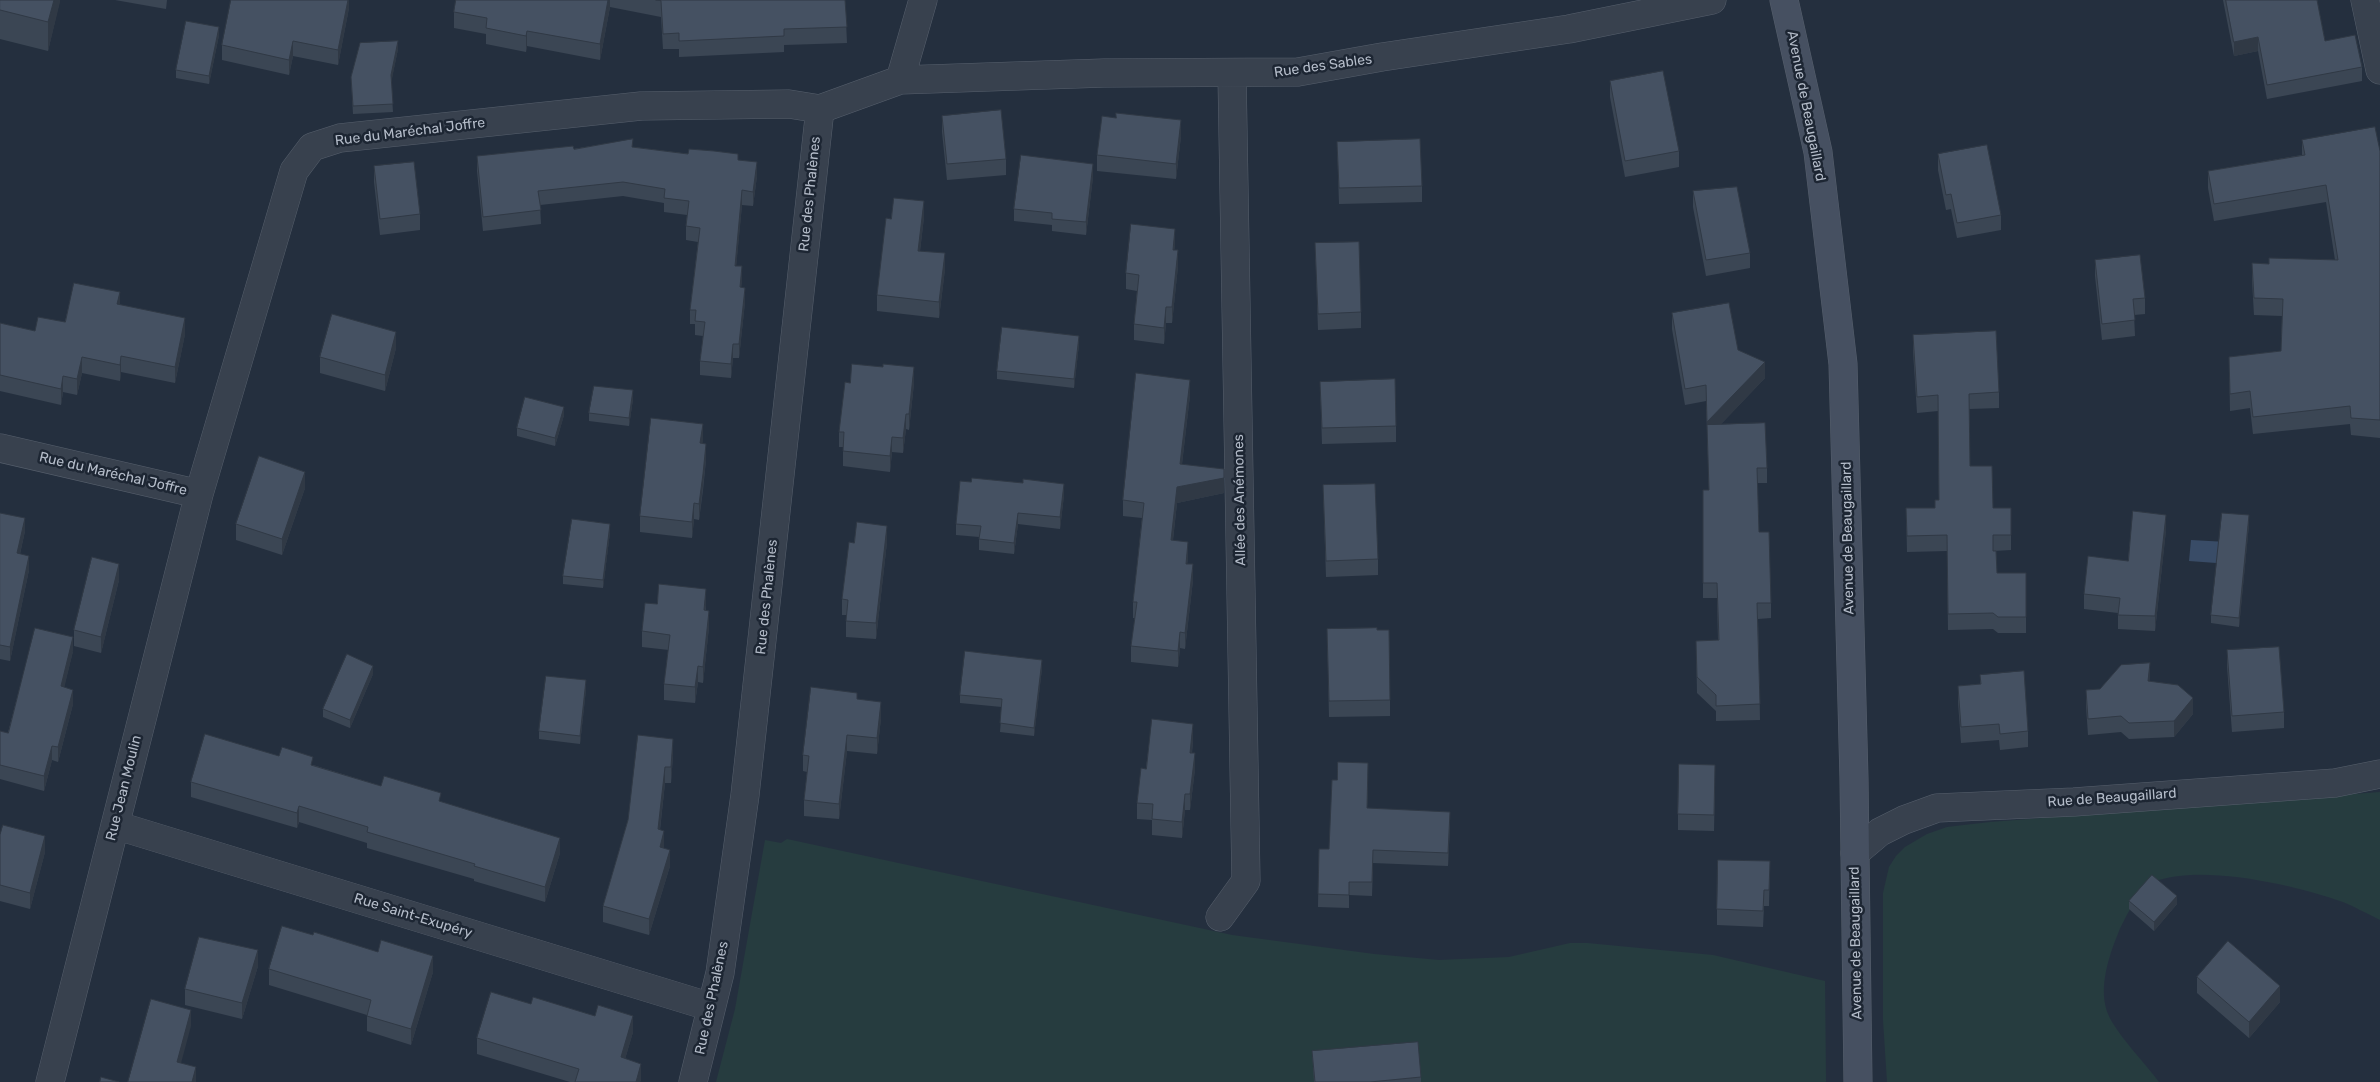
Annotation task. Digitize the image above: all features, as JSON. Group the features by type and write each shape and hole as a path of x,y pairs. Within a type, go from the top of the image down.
{"main road":[{"name":"Avenue de Beaugaillard","path":"1784,0 1818,152 1843,364 1855,853 1858,1082"}],"street":[{"path":"900,80 923,0"},
{"name":"Rue des Sables","path":"900,80 1104,73 1232,74 1298,72 1382,57 1569,29 1712,0"},
{"path":"2371,8 2380,70"},
{"name":"Allée des Anémones","path":"1220,917 1246,881 1232,74"},
{"name":"Rue du Maréchal Joffre","path":"0,448 199,494 294,171 312,147 340,138 640,106 789,104 820,109 900,80"},
{"name":"Rue des Phalènes","path":"693,1082 720,973 745,794 820,109"},
{"name":"Rue Jean Moulin","path":"50,1082 199,494"},
{"name":"Rue de Beaugaillard","path":"1855,853 1888,828 1937,808 2074,802 2335,783 2380,774"},
{"name":"Rue Saint-Exupéry","path":"115,825 711,1007"}],"green space":[{"path":"2380,792 2380,920 2343,902 2323,895 2248,878 2222,875 2173,877 2153,882 2143,890 2129,911 2111,953 2105,976 2104,1000 2107,1011 2117,1030 2159,1082 1887,1082 1883,1020 1883,893 1889,867 1896,856 1905,847 1927,834 1947,827 1990,822"},
{"path":"787,839 1232,935 1374,954 1439,960 1509,957 1570,943 1587,943 1713,955 1825,981 1826,1082 716,1082 735,1009 765,840 781,843"}],"water":[{"path":"2191,540 2245,543 2244,565 2189,561"}],"building":[{"path":"0,0 54,0 48,22 0,10"},
{"path":"231,0 348,0 338,50 293,41 289,60 222,45"},
{"path":"456,0 608,0 600,44 527,31 526,36 486,28 487,18 454,12"},
{"path":"656,0 845,0 847,27 784,29 784,36 679,41 679,33 663,34 661,1"},
{"path":"2226,0 2317,0 2325,41 2355,35 2362,67 2267,85 2258,37 2234,42"},
{"path":"186,21 219,27 209,76 176,70"},
{"path":"398,41 391,75 393,104 353,106 351,77 360,43"},
{"path":"1663,71 1679,151 1625,161 1610,81"},
{"path":"1001,110 1006,159 947,164 942,116"},
{"path":"1116,113 1181,120 1176,164 1097,155 1102,116 1116,118"},
{"path":"2375,127 2380,151 2380,420 2351,418 2350,406 2253,417 2250,391 2230,394 2229,357 2281,351 2283,299 2254,298 2252,263 2269,264 2269,258 2338,260 2326,185 2214,204 2208,171 2305,155 2302,140"},
{"path":"633,139 632,147 688,154 689,149 714,151 738,154 738,160 757,162 753,192 742,190 735,266 742,266 740,287 745,288 739,344 733,344 731,364 700,361 705,322 695,321 696,310 690,310 700,228 686,226 689,201 664,198 665,189 623,182 538,191 541,210 483,217 477,156 573,146 574,149"},
{"path":"1420,139 1422,186 1339,188 1337,142"},
{"path":"1987,145 2001,215 1957,223 1951,194 1946,195 1938,154"},
{"path":"1021,155 1093,164 1086,222 1052,219 1052,213 1014,209"},
{"path":"414,162 420,214 380,219 374,166"},
{"path":"1737,187 1750,253 1706,260 1693,191"},
{"path":"894,198 924,201 918,251 945,253 939,302 877,295 886,218 891,219"},
{"path":"1131,224 1175,229 1173,250 1178,250 1172,307 1166,307 1164,328 1134,324 1139,275 1126,273"},
{"path":"1359,242 1361,312 1318,314 1315,243"},
{"path":"2140,255 2145,298 2133,299 2135,320 2102,324 2095,260"},
{"path":"74,283 120,292 117,304 185,318 175,367 121,356 120,365 82,357 77,379 63,376 61,389 0,375 0,323 35,331 38,317 65,322"},
{"path":"1729,303 1738,350 1765,362 1707,422 1706,385 1685,389 1672,313"},
{"path":"332,314 396,332 385,375 320,357"},
{"path":"1002,327 1079,336 1074,379 997,371"},
{"path":"1996,331 1999,392 1969,394 1970,466 1992,466 1993,508 2011,508 2011,535 1993,535 1993,551 1996,551 1997,573 2026,573 2026,617 1998,617 1993,613 1948,614 1947,535 1907,536 1906,508 1935,508 1935,500 1939,500 1938,395 1917,397 1913,335"},
{"path":"852,364 914,367 909,414 906,414 903,438 892,437 890,456 843,451 844,432 839,432 845,382 850,383"},
{"path":"1136,373 1190,380 1180,464 1224,469 1224,478 1177,487 1171,540 1188,542 1186,564 1193,564 1185,633 1180,632 1178,651 1131,646 1137,602 1133,602 1144,503 1123,500"},
{"path":"1395,379 1396,426 1322,428 1320,382"},
{"path":"594,386 633,390 629,418 589,413"},
{"path":"525,397 564,407 555,438 517,428"},
{"path":"651,418 703,424 700,443 706,444 703,474 699,504 694,503 692,522 640,516"},
{"path":"1765,423 1767,468 1757,468 1759,532 1769,532 1771,603 1757,603 1760,704 1716,706 1716,695 1697,677 1696,641 1719,640 1717,583 1703,583 1703,490 1709,490 1707,425"},
{"path":"259,456 305,472 282,539 236,524"},
{"path":"972,478 1023,483 1023,479 1064,484 1060,517 1018,513 1014,543 979,539 981,526 956,524 960,481 971,482"},
{"path":"1375,484 1378,559 1326,561 1323,485"},
{"path":"2133,511 2166,515 2155,616 2118,615 2120,598 2084,594 2088,556 2128,561"},
{"path":"0,513 25,518 17,553 29,556 10,647 0,645"},
{"path":"2222,513 2249,515 2239,618 2211,615"},
{"path":"572,519 610,524 603,580 563,576"},
{"path":"857,522 887,526 876,623 846,621 848,600 842,599 849,542 854,543"},
{"path":"92,557 119,564 101,637 74,630"},
{"path":"659,584 706,589 704,610 709,611 703,667 698,666 695,687 664,684 670,635 642,631 645,603 657,604"},
{"path":"35,628 73,637 61,686 73,690 58,747 52,746 44,776 0,765 0,731 8,733"},
{"path":"1377,628 1377,630 1389,630 1390,700 1329,701 1327,629"},
{"path":"2279,647 2284,712 2232,716 2227,650"},
{"path":"965,651 1042,660 1034,728 1000,723 1002,699 960,695"},
{"path":"347,654 373,666 350,720 323,709"},
{"path":"2150,663 2148,681 2178,685 2193,698 2174,721 2129,723 2121,716 2088,719 2086,690 2100,689 2121,665"},
{"path":"2024,671 2028,731 2000,734 1999,724 1961,727 1958,686 1981,684 1980,675"},
{"path":"546,676 586,680 580,736 539,731"},
{"path":"811,687 857,693 857,699 881,702 877,738 847,735 839,804 804,800 809,756 803,755"},
{"path":"1152,719 1193,724 1190,753 1195,753 1190,794 1185,794 1182,822 1152,819 1153,804 1137,803 1141,768 1146,769"},
{"path":"205,734 279,756 282,747 313,757 311,765 381,786 384,776 441,793 439,801 560,838 545,887 367,832 368,827 299,806 297,813 191,782"},
{"path":"638,735 673,739 671,767 665,767 658,829 664,831 660,847 670,850 649,919 603,906 628,820"},
{"path":"1338,762 1368,763 1367,808 1450,812 1448,853 1373,850 1372,882 1349,882 1349,895 1318,894 1319,849 1329,849 1332,780 1337,780"},
{"path":"1679,764 1715,765 1714,815 1678,814"},
{"path":"3,825 45,836 30,893 0,885 0,835"},
{"path":"1718,860 1770,861 1769,890 1764,890 1763,911 1717,909"},
{"path":"2152,875 2177,896 2154,922 2129,901"},
{"path":"282,926 313,935 314,932 378,952 381,940 433,956 411,1029 367,1016 371,1000 269,969"},
{"path":"199,937 258,950 242,1003 185,989"},
{"path":"2228,941 2280,986 2249,1022 2197,977"},
{"path":"491,992 531,1004 533,997 595,1016 598,1005 633,1016 621,1057 641,1064 636,1082 575,1082 579,1069 477,1038"},
{"path":"151,999 191,1010 177,1062 196,1067 192,1082 128,1082"},
{"path":"1418,1042 1421,1077 1370,1082 1315,1082 1312,1051"},
{"path":"101,1077 119,1082 100,1082"}]}
